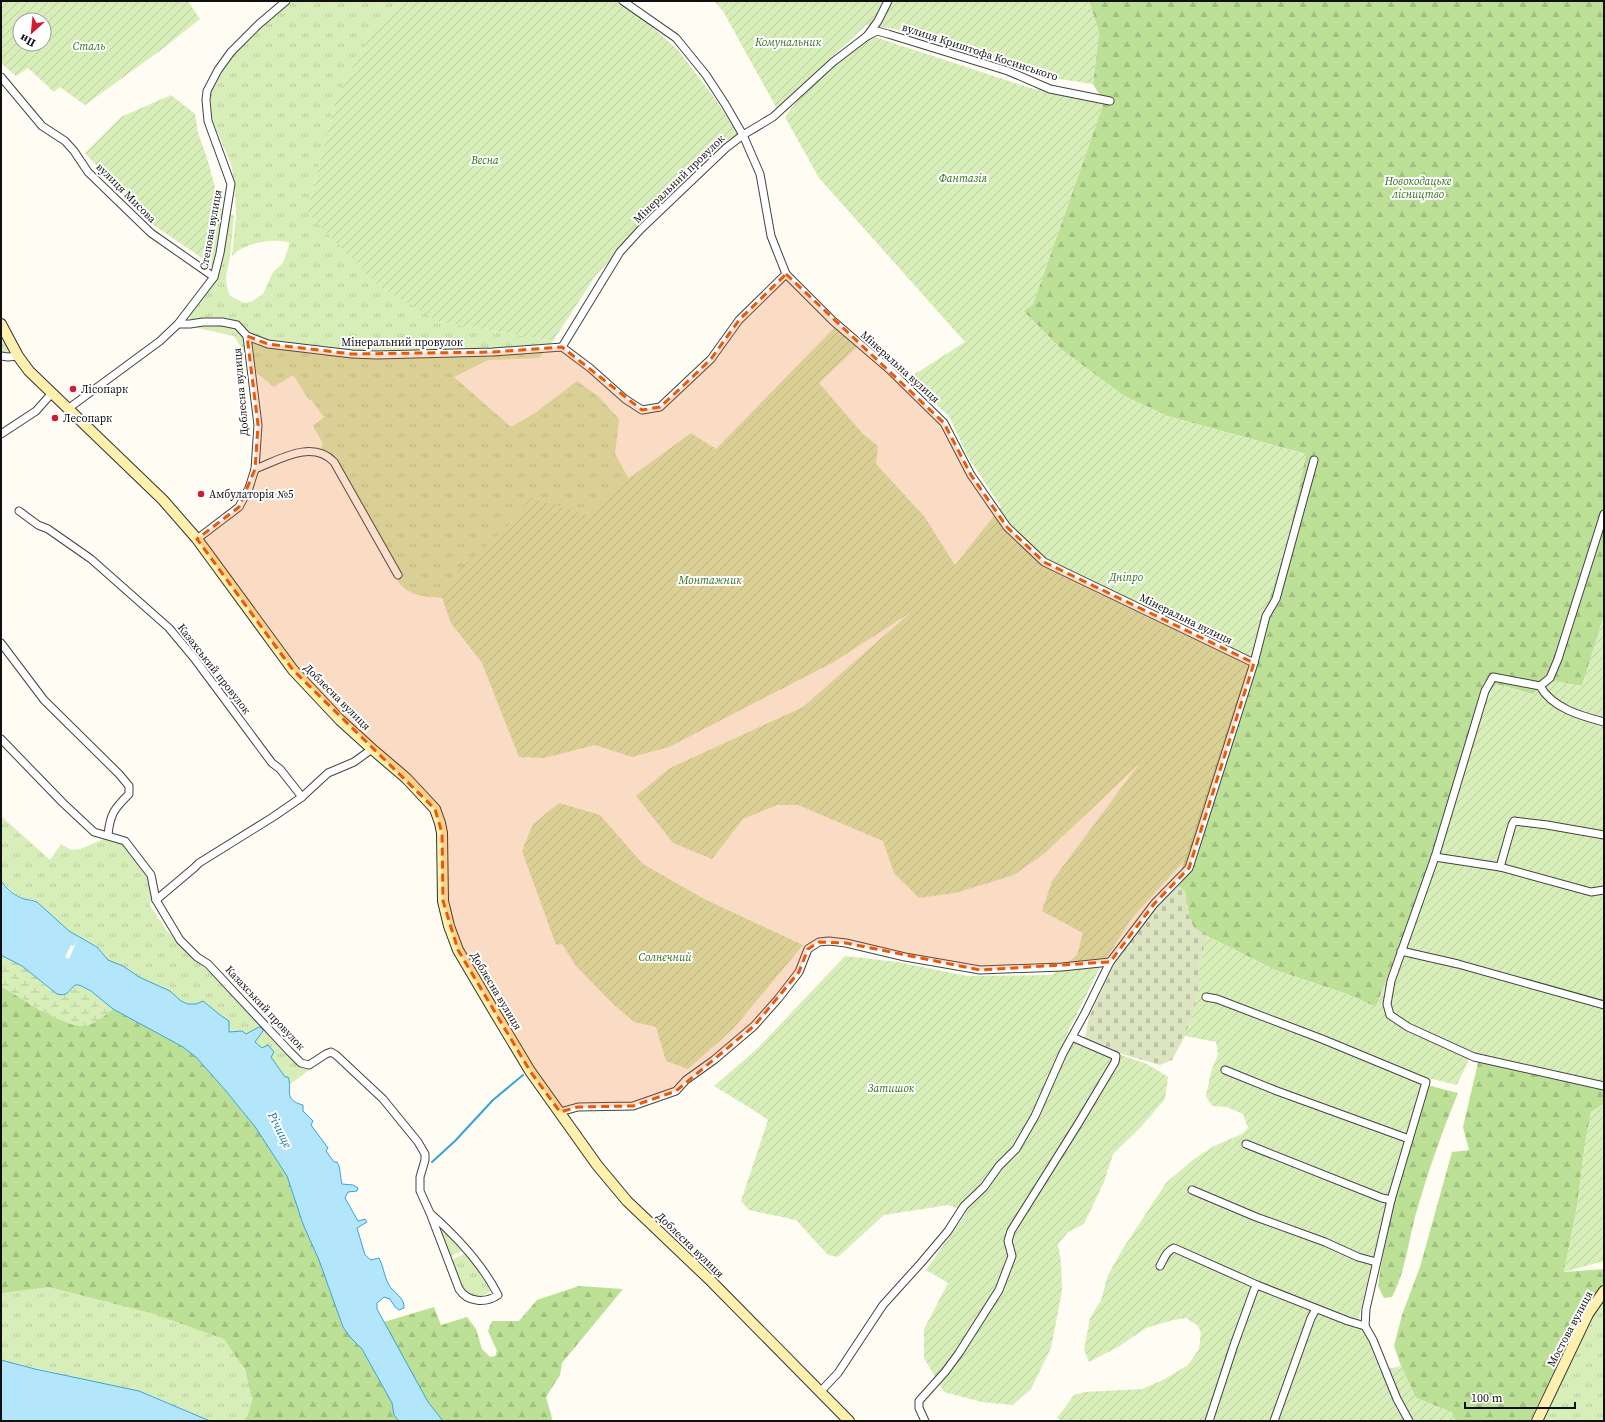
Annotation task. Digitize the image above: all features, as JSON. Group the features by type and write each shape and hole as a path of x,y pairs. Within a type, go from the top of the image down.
{"street":[{"name":"Степова вулиця","path":"69,408 160,341 178,324 214,277 220,253 230,184 208,121 206,100 207,91 218,70 231,52 259,24 286,1"},
{"name":"Мінеральна вулиця","path":"623,1 676,38 706,75 743,135 760,174 771,236 786,274 833,321 889,369 944,423 971,475 1007,528 1044,562 1254,663"},
{"name":"Мінеральний провулок","path":"178,324 222,322 237,325 247,336 268,344 352,354 377,355 492,352 562,347 620,252 641,229 726,148 743,135 773,117 833,62 867,36 878,20 888,1"},
{"name":"вулиця Криштофа Косинського","path":"867,36 877,31 1008,71 1050,89 1110,101"},
{"name":"вулиця Мисова","path":"1,77 42,126 65,141 74,151 88,172 151,233 214,277"},
{"path":"562,347 590,368 625,400 642,410 660,407 711,359 739,320 786,274"},
{"name":"Доблесна вулиця","path":"1,324 18,356 29,371 163,500 197,539 293,670 340,720 372,750 406,778 435,810 442,833 443,901 449,926 456,944 490,1006 528,1067 597,1165 627,1201 711,1281 849,1421"},
{"name":"Доблесна вулиця","path":"197,539 239,507 249,488 255,469 258,425 247,336"},
{"path":"1,356 18,356"},
{"path":"1,434 36,411 52,393"},
{"path":"255,469 294,453 312,452 330,457 398,575"},
{"path":"820,1391 838,1373 883,1305 921,1263 948,1230 964,1206 984,1187 999,1166 1016,1149 1035,1116 1063,1053 1110,962 1154,904 1189,868 1254,663 1266,616 1276,599 1314,460"},
{"name":"Казахський провулок","path":"19,512 38,525 48,529 91,559 169,628 194,658 272,763 280,769 302,797"},
{"path":"1604,514 1558,659 1550,678 1540,686 1493,678 1484,691 1435,857 1391,981 1387,1004 1390,1015 1408,1028 1474,1057 1604,1086"},
{"path":"1,643 44,700 129,786 129,794 114,809 109,824 108,835"},
{"path":"1540,686 1545,695 1563,707 1604,722"},
{"name":"Казахський провулок","path":"1,739 63,803 94,832 125,841 151,875 156,900 180,940 197,957 208,964 301,1063 309,1065 331,1052 383,1099 418,1142 425,1154 425,1160 420,1177 420,1191 463,1295 467,1298 485,1300 498,1295 484,1269 430,1213"},
{"path":"156,900 199,863 302,797 328,773 354,762 372,750"},
{"path":"1500,868 1512,824 1514,822 1547,825 1604,835"},
{"path":"1435,857 1500,868 1552,880 1591,892 1604,890"},
{"path":"560,1112 578,1107 633,1106 676,1091 686,1080 714,1060 754,1026 799,972 808,949 819,942 846,942 905,956 980,970 1062,967 1110,962"},
{"path":"1401,951 1458,964 1604,1005"},
{"path":"1206,997 1217,999 1322,1039 1426,1082 1391,1200 1366,1309 1365,1326 1373,1340 1397,1399 1409,1421"},
{"path":"925,1421 919,1408 919,1401 945,1372 959,1353 999,1290 1012,1256 1008,1241 1011,1231 1075,1130 1115,1062 1116,1056 1072,1037"},
{"path":"1225,1070 1277,1091 1409,1139"},
{"path":"1246,1144 1382,1198 1391,1200"},
{"path":"1192,1190 1256,1217 1325,1242 1358,1257 1376,1262"},
{"path":"1160,1266 1170,1249 1174,1248 1257,1286 1365,1326"},
{"path":"1209,1421 1234,1345 1254,1290 1257,1286"},
{"name":"Мостова вулиця","path":"1537,1421 1588,1314 1604,1291"},
{"path":"1274,1421 1311,1318 1316,1309"}],"highlighted area":[{"path":"786,274 944,423 971,475 1007,527 1044,562 1254,663 1189,868 1154,904 1110,962 980,970 846,943 819,942 808,949 799,972 754,1026 676,1091 633,1106 578,1107 560,1112 530,1071 458,950 443,901 442,833 435,809 293,670 197,539 239,507 255,469 258,425 247,336 268,344 352,354 493,352 562,347 642,410 660,407 685,384 711,359 739,320"}],"green space":[{"name":"Сталь","path":"1,1 188,1 200,19 161,50 85,105 60,87 54,92 28,68 16,76 1,63"},
{"path":"291,1 402,1 372,29 336,99 307,213 440,322 553,341 539,358 488,360 454,377 511,427 535,413 577,381 599,397 619,419 615,454 629,479 587,514 530,499 513,521 442,598 412,593 402,586 394,577 346,488 329,462 319,451 323,444 313,426 324,417 311,400 309,400 293,375 274,387 257,373 234,336 197,328 187,313 219,275 208,262 221,209 234,216 230,257 226,276 228,290 230,296 244,303 251,302 263,294 273,272 283,263 290,243 284,241 260,242 237,251 232,256 236,217 235,186 231,164 213,122 210,91 233,55"},
{"name":"Весна","path":"402,1 617,1 642,18 678,50 716,100 738,134 667,198 596,275 553,341 440,322 379,286 307,213 336,99 372,29"},
{"name":"Комунальник","path":"714,1 1089,1 1099,32 1093,84 1046,77 975,52 925,40 895,29 866,25 777,109 723,11"},
{"name":"Новокодацьке лісництво","path":"1089,1 1604,1 1604,616 1582,686 1551,681 1532,694 1500,685 1376,1007 1344,993 1275,970 1207,936 1194,928 1189,916 1185,891 1178,886 1184,861 1287,544 1306,454 1167,416 1124,396 1062,350 1023,311 1033,304 1104,102 1093,84 1099,32"},
{"path":"875,37 1030,88 1104,102 1033,304 1024,311 1062,350 1124,396 1167,416 1306,454 1287,544 1184,861 1132,918 1098,971 1066,1036 1147,1064 1168,1077 1165,1099 1140,1128 1113,1154 1104,1182 1084,1224 1068,1232 1058,1244 1061,1263 1062,1291 1051,1348 1031,1389 1013,1405 982,1402 944,1392 924,1358 924,1329 948,1283 926,1270 967,1212 948,1205 884,1215 838,1257 828,1255 796,1220 749,1210 741,1201 768,1120 714,1086 757,1049 845,956 898,962 967,976 1052,975 1077,955 1083,933 1042,911 1052,881 1139,764 1045,853 1014,875 955,893 919,898 894,873 883,841 798,805 777,805 743,819 712,859 673,843 636,796 670,768 803,707 910,613 832,663 669,747 632,757 595,745 544,758 519,757 482,663 451,623 442,598 459,570 513,521 530,498 587,514 617,487 691,433 716,449 835,327 858,346 819,383 863,434 878,446 876,464 924,516 955,565 1001,507 968,457 949,416 907,379 965,342 819,178 785,117 804,92 855,48"},
{"path":"171,95 195,114 198,133 207,158 221,209 208,262 149,222 85,153 121,117"},
{"path":"1,337 9,351 2,354 1,353"},
{"path":"1604,616 1604,1083 1472,1053 1457,1085 1424,1077 1385,1208 1359,1317 1380,1371 1401,1366 1416,1398 1451,1412 1456,1421 1062,1421 1057,1418 1074,1395 1084,1392 1142,1389 1165,1379 1188,1365 1199,1349 1201,1333 1198,1326 1186,1318 1173,1320 1146,1328 1118,1347 1089,1362 1084,1350 1090,1318 1101,1300 1108,1275 1124,1247 1166,1183 1194,1159 1216,1145 1242,1134 1248,1128 1243,1114 1227,1107 1212,1106 1206,1096 1211,1072 1218,1054 1216,1042 1185,1036 1195,1008 1199,985 1199,968 1207,936 1275,970 1344,993 1376,1007 1434,859 1484,681 1532,694 1551,680 1582,686"},
{"name":"Солнечний","path":"559,803 600,815 643,864 704,899 803,945 733,1029 688,1069 666,1061 656,1027 634,1022 613,1004 576,966 562,944 556,945 522,851 533,824"},
{"path":"1,816 50,860 61,844 71,850 80,849 106,838 123,843 148,875 154,900 149,904 167,931 209,972 215,966 249,1005 302,1060 311,1063 313,1067 288,1086 289,1080 285,1077 271,1057 274,1052 262,1048 255,1042 263,1031 255,1029 246,1034 242,1031 229,1032 229,1021 203,1001 196,1004 188,1004 181,1001 170,991 139,977 123,966 108,960 97,946 69,931 37,902 32,899 27,900 17,895 1,881"},
{"path":"1178,886 1185,891 1189,916 1194,928 1207,936 1199,968 1199,985 1195,1008 1185,1036 1172,1060 1160,1065 1122,1054 1085,1039 1089,1017 1115,963 1154,909"},
{"path":"1,955 22,966 52,991 71,990 73,986 79,985 96,995 113,1009 96,1022 84,1026 65,1022 54,1017 1,986"},
{"path":"1,986 40,1010 73,1024 95,1022 113,1009 183,1047 196,1057 256,1128 287,1176 303,1224 319,1260 343,1327 350,1337 362,1349 392,1403 394,1415 399,1421 244,1421 248,1414 252,1399 248,1382 245,1370 224,1339 151,1313 49,1287 1,1293"},
{"path":"1480,1054 1604,1083 1604,1104 1591,1112 1585,1144 1577,1207 1564,1272 1604,1269 1604,1282 1576,1326 1530,1421 1456,1421 1451,1412 1416,1398 1401,1366 1394,1346 1402,1315 1420,1267 1452,1152 1469,1150 1463,1127"},
{"path":"1,1085 224,1339 243,1367 251,1388 249,1409 244,1421 210,1421 150,1395 1,1360"},
{"path":"1427,1085 1458,1093 1424,1186 1400,1278 1392,1297 1384,1298 1378,1286 1381,1265 1394,1202"},
{"path":"1604,1104 1604,1261 1564,1272 1577,1207 1585,1144 1591,1112"},
{"path":"444,1229 462,1248 460,1252 450,1256 441,1231"},
{"path":"467,1253 492,1288 488,1293 482,1296 475,1297 469,1295 461,1287 458,1281 452,1262 453,1259"},
{"path":"579,1286 623,1289 562,1363 560,1375 546,1397 552,1418 551,1421 443,1421 428,1402 384,1322 434,1307 441,1325 467,1317 476,1329 482,1349 490,1357 495,1356 497,1351 488,1331 492,1321 519,1321 537,1300"},
{"path":"1604,1297 1604,1421 1544,1421 1584,1333 1597,1307"}],"water":[{"name":"Річище","path":"1,881 17,896 37,902 69,931 97,947 108,960 123,966 139,977 170,991 181,1001 188,1004 196,1004 203,1001 229,1021 229,1032 242,1031 246,1034 259,1027 262,1028 263,1031 255,1042 262,1048 268,1045 274,1052 271,1057 285,1077 288,1077 290,1097 292,1100 303,1105 303,1111 313,1121 311,1125 328,1148 326,1151 334,1162 337,1162 338,1164 342,1184 353,1185 358,1188 357,1191 348,1192 345,1198 358,1221 365,1219 367,1222 357,1228 365,1255 371,1260 379,1258 387,1282 401,1298 404,1304 404,1308 399,1310 390,1299 384,1297 377,1303 377,1309 428,1402 443,1421 399,1421 394,1415 392,1403 362,1349 350,1337 343,1327 319,1260 303,1224 287,1176 256,1128 196,1057 183,1047 113,1009 91,991 79,985 75,985 64,995 57,994 22,966 1,955"},
{"path":"1,1360 35,1369 139,1391 210,1421 1,1421"}],"pier":[{"path":"79,936 69,959 65,957 71,945 74,946"}],"waterway":[{"path":"432,1162 455,1141 493,1100 523,1075"}],"place":[{"name":"Лісопарк","path":"73,389"},
{"name":"Лесопарк","path":"55,418"},
{"name":"Амбулаторія №5","path":"201,494"}],"park label":[{"name":"Фантазія","path":"963,178"},
{"name":"Дніпро","path":"1126,577"},
{"name":"Монтажник","path":"710,580"},
{"name":"Затишок","path":"891,1088"}]}
